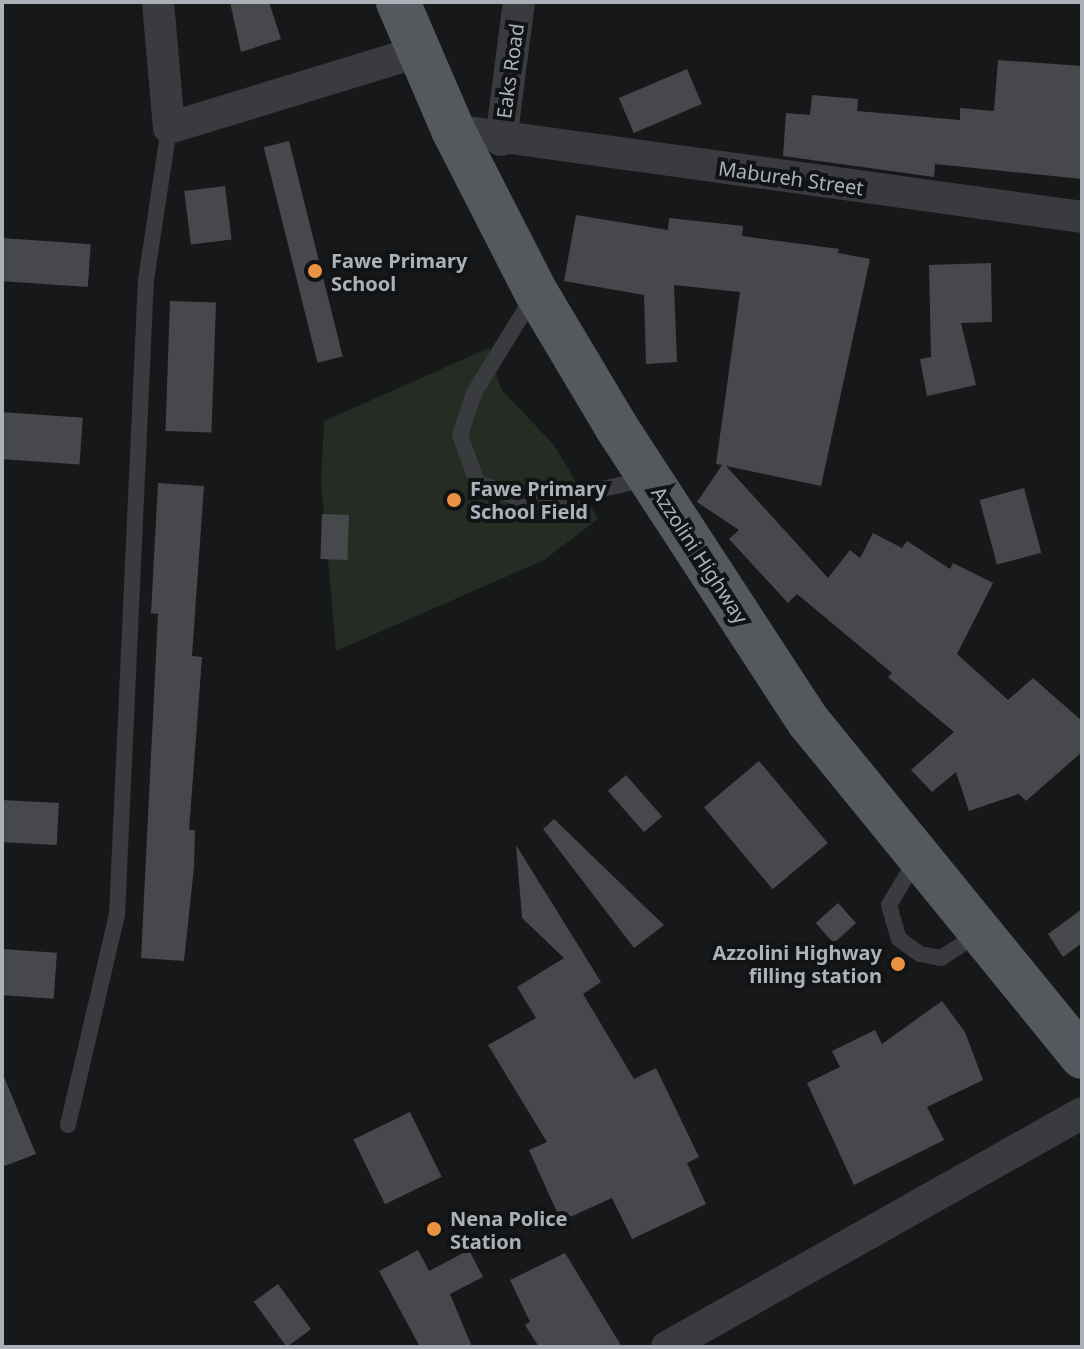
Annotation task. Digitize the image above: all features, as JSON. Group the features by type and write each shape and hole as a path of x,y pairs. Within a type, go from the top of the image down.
{"main road":[{"name":"Azzolini Highway","path":"398,2 453,130 536,292 650,478 809,722 978,934 1082,1057"}],"street":[{"path":"158,2 169,128 418,52"},
{"name":"Eaks Road","path":"453,130 501,140 519,2"},
{"name":"Mabureh Street","path":"501,140 1082,217"},
{"path":"667,1347 1082,1113"}],"lane":[{"path":"68,1125 117,915 146,280 169,128"},
{"path":"536,292 474,393 460,435 477,482 533,504 650,478"},
{"path":"917,858 889,905 899,939 920,954 941,958 978,934"}],"shaded area":[{"name":"Fawe Primary School Field","path":"489,348 501,389 554,445 598,519 544,560 336,651 321,482 324,421"}],"building":[{"path":"230,2 269,2 281,39 241,52"},
{"path":"998,60 1082,66 1082,179 935,164 934,177 783,156 786,113 810,115 812,95 858,99 857,111 960,120 960,108 994,111"},
{"path":"687,69 702,104 634,133 619,98"},
{"path":"289,141 343,356 317,363 264,147"},
{"path":"225,186 232,240 191,245 184,191"},
{"path":"576,215 668,230 669,218 743,226 742,236 839,249 838,253 870,259 821,486 726,466 828,578 850,550 860,558 873,533 902,548 907,541 950,569 953,563 993,583 957,654 1008,700 1033,678 1082,721 1082,752 1026,801 1019,794 969,811 956,772 932,792 911,770 954,732 888,677 892,673 797,594 788,603 729,539 739,530 697,502 722,465 716,464 740,292 674,285 677,362 646,364 644,295 564,281"},
{"path":"2,238 91,244 88,287 2,281"},
{"path":"991,263 992,322 961,323 976,385 927,396 920,359 931,357 929,265"},
{"path":"170,301 216,303 211,433 165,431"},
{"path":"2,412 83,418 80,465 2,459"},
{"path":"158,483 204,486 192,656 202,657 189,830 195,830 194,867 184,961 141,958 158,614 151,613"},
{"path":"1024,488 1041,553 997,565 980,500"},
{"path":"322,514 349,515 347,560 320,559"},
{"path":"759,761 828,843 773,889 704,807"},
{"path":"626,775 662,817 644,832 608,791"},
{"path":"2,800 59,803 57,845 2,842"},
{"path":"554,819 664,925 634,948 543,829"},
{"path":"516,845 601,982 583,994 634,1079 656,1068 699,1157 687,1163 706,1204 632,1239 612,1198 561,1221 529,1150 547,1142 488,1045 536,1018 517,987 564,958 522,918"},
{"path":"838,903 856,923 834,943 816,923"},
{"path":"1082,909 1082,943 1063,957 1048,934"},
{"path":"2,949 57,953 54,999 2,995"},
{"path":"942,1001 965,1032 983,1080 927,1107 944,1140 854,1185 807,1083 840,1067 832,1051 875,1030 882,1044"},
{"path":"2,1072 36,1154 2,1167"},
{"path":"410,1112 442,1177 385,1204 353,1140"},
{"path":"418,1250 429,1271 469,1250 483,1277 450,1294 472,1347 420,1347 379,1271"},
{"path":"565,1253 622,1347 539,1347 525,1325 530,1322 510,1280"},
{"path":"278,1284 311,1329 287,1347 254,1302"}],"place":[{"name":"Fawe Primary School","path":"315,271"},
{"name":"Fawe Primary School Field","path":"454,500"},
{"name":"Azzolini Highway filling station","path":"898,964"},
{"name":"Nena Police Station","path":"434,1229"}]}
